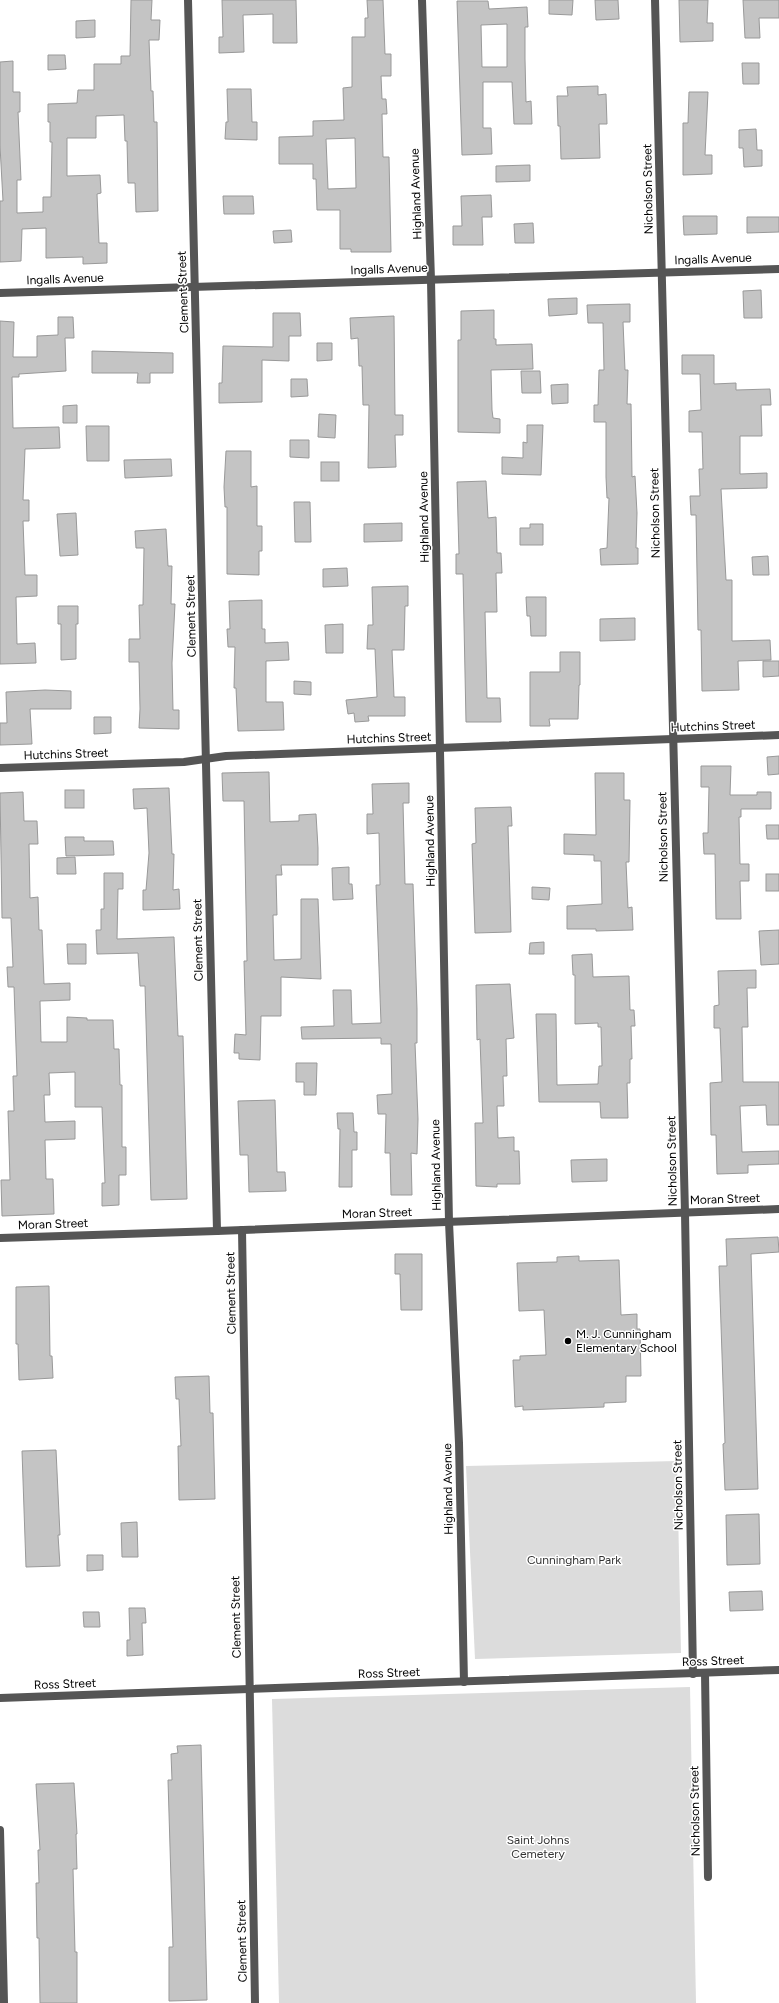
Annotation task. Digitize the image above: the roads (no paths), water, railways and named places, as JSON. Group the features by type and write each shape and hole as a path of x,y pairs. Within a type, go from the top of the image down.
{"street":[{"name":"Clement Street","path":"188,0 217,1231"},
{"name":"Highland Avenue","path":"422,0 431,280 449,1222 459,1443 464,1682"},
{"name":"Nicholson Street","path":"655,0 685,1213 693,1674"},
{"name":"Ingalls Avenue","path":"0,293 779,269"},
{"name":"Hutchins Street","path":"0,768 184,762 226,756 779,736"},
{"name":"Moran Street","path":"0,1238 779,1209"},
{"name":"Clement Street","path":"242,1230 255,2003"},
{"name":"Ross Street","path":"0,1698 779,1670"},
{"name":"Nicholson Street","path":"705,1673 708,1877"},
{"path":"0,1830 4,2003"}],"place":[{"name":"M. J. Cunningham Elementary School","path":"568,1341"}],"park label":[{"name":"Cunningham Park","path":"574,1560"},
{"name":"Saint Johns Cemetery","path":"538,1847"}]}
